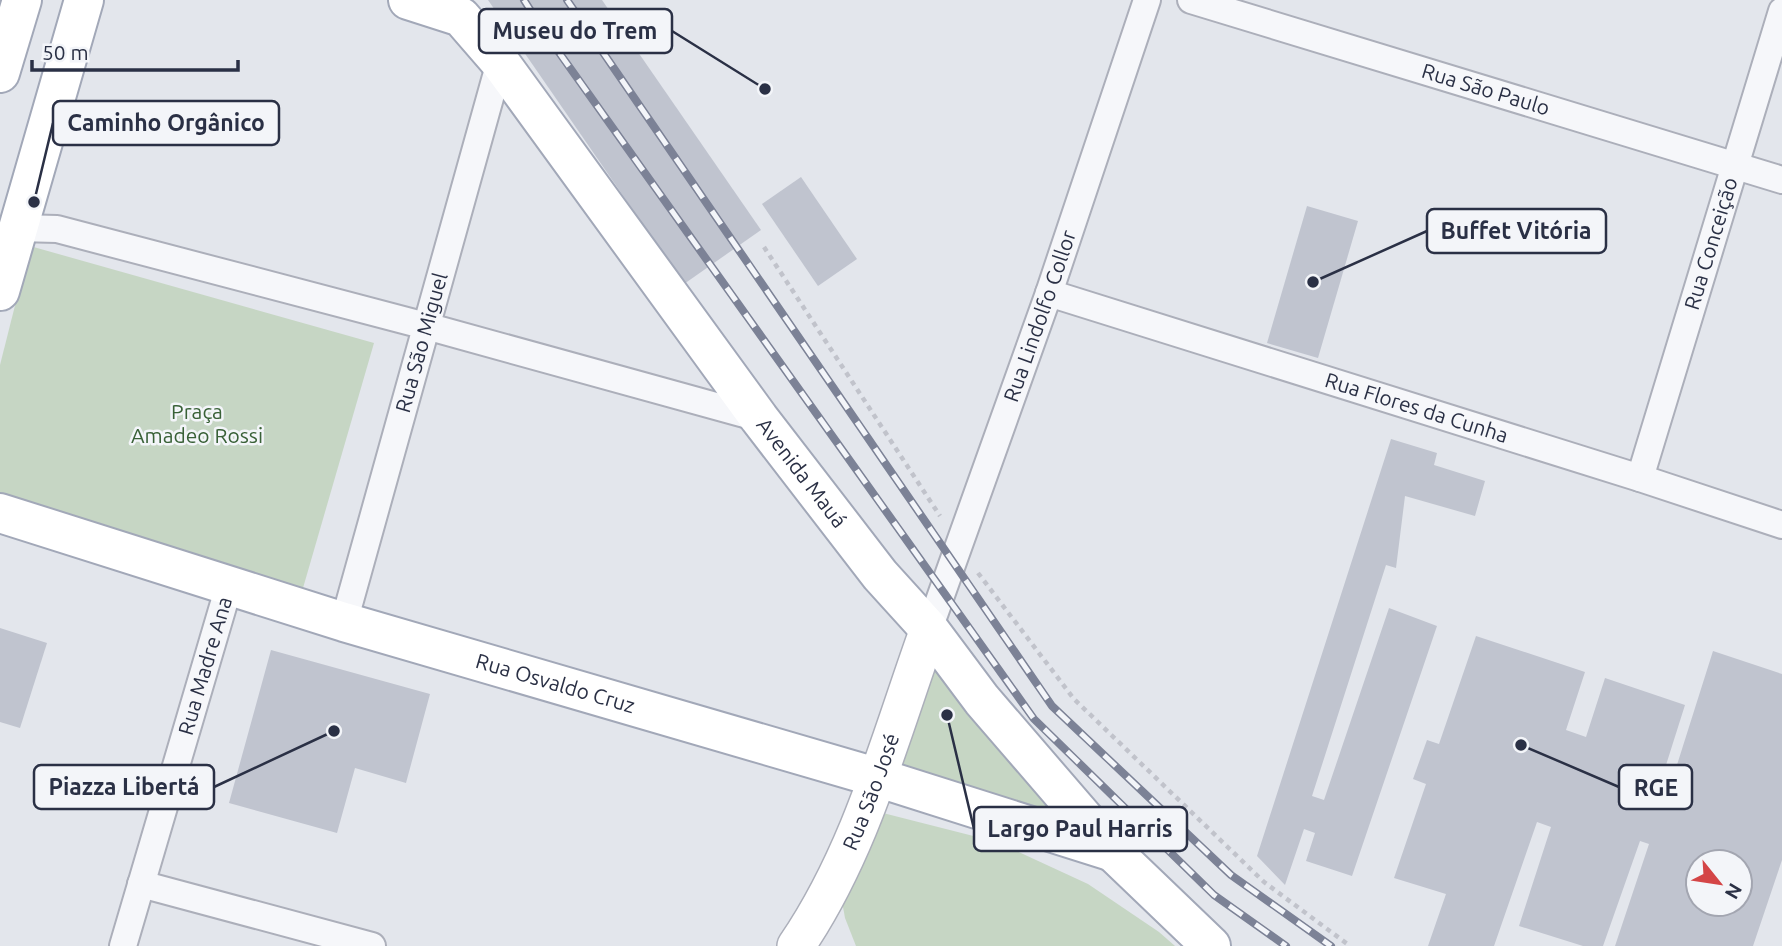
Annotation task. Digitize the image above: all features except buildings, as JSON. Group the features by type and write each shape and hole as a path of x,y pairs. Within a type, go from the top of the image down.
{"main road":[{"path":"0,73 22,0"},
{"path":"0,291 9,234 84,0"},
{"name":"Avenida Mauá","path":"408,0 461,17 500,62 759,418 864,555 929,629 982,700 1113,852 1211,946"},
{"name":"Rua Osvaldo Cruz","path":"0,513 344,622 879,778 1113,852"}],"street":[{"name":"Rua Lindolfo Collor","path":"929,629 1049,292 1147,0"},
{"name":"Rua São Paulo","path":"1191,0 1782,180"},
{"name":"Rua Conceição","path":"1640,478 1782,11"},
{"name":"Rua São Miguel","path":"344,622 500,62"},
{"path":"9,234 57,229 426,326 759,418"},
{"name":"Rua Flores da Cunha","path":"1049,292 1782,525"},
{"name":"Rua Madre Ana","path":"123,946 229,586"},
{"name":"Rua São José","path":"796,946 847,856 879,778 929,629"},
{"path":"141,884 372,946"}],"path":[{"path":"764,247 991,593 1073,699 1264,882 1350,946"}],"green space":[{"name":"Praça Amadeo Rossi","path":"30,246 374,343 303,588 0,497 0,365"},
{"path":"935,665 1052,811 902,766"},
{"path":"879,812 997,842 1088,884 1159,932 1175,946 856,946 845,918 838,879"}],"railway":[{"path":"524,0 1034,719 1214,895 1286,946"},
{"path":"567,0 1052,706 1231,875 1331,946"}],"place":[{"name":"Museu do Trem","path":"765,89"},
{"name":"Caminho Orgânico","path":"34,202"},
{"name":"Buffet Vitória","path":"1313,282"},
{"name":"Largo Paul Harris","path":"947,715"},
{"name":"Piazza Libertá","path":"334,731"},
{"name":"RGE","path":"1521,745"}]}
